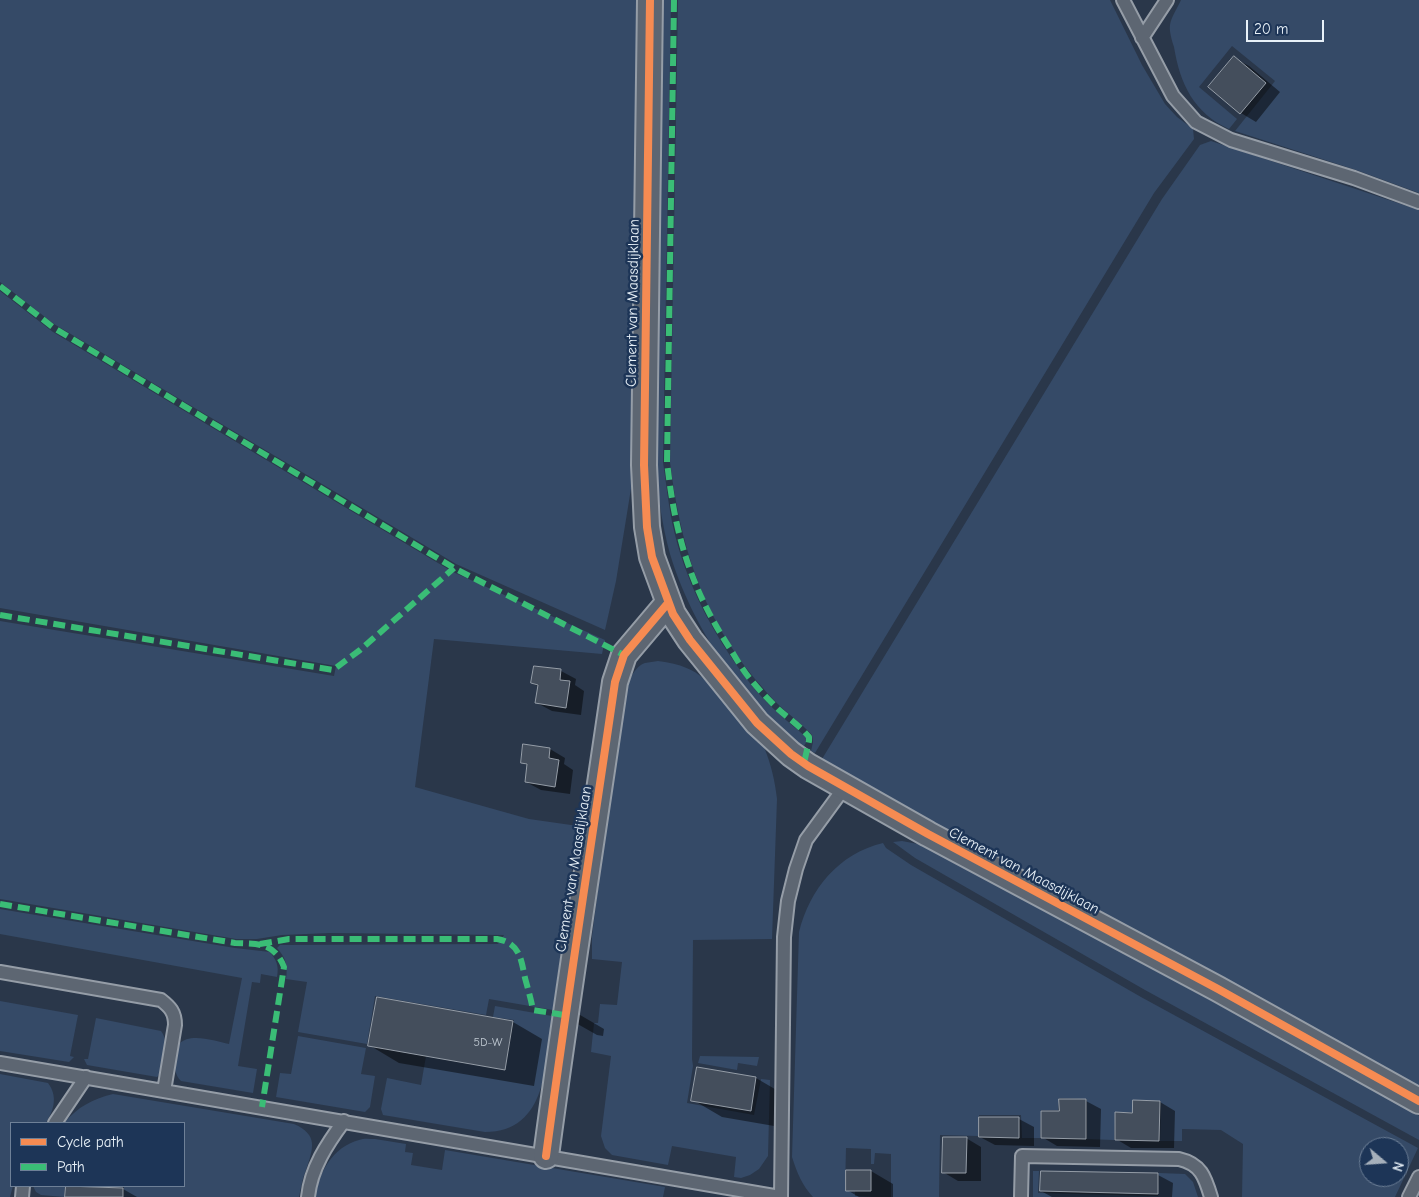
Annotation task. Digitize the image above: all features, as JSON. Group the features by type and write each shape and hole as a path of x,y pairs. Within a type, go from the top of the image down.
{"street":[{"name":"Clement van Maasdijklaan","path":"650,0 644,465 647,526 652,557 668,603 690,640 757,723 808,766 844,788 1218,989 1419,1101"},
{"name":"Clement van Maasdijklaan","path":"546,1156 564,1015 580,924 615,682 624,655 668,603"}],"lane":[{"path":"1123,0 1173,96 1196,122 1231,140 1354,178 1419,202"},
{"path":"1142,38 1167,0"},
{"path":"0,1062 780,1197 784,937 788,901 806,840 844,788"},
{"path":"0,972 161,1000 175,1014 175,1025 164,1091"},
{"path":"56,1122 86,1077"},
{"path":"308,1197 313,1174 321,1155 344,1121"},
{"path":"1021,1197 1022,1156 1186,1161 1196,1166 1204,1175 1211,1197"},
{"path":"1409,1197 1419,1177"}],"shaded area":[{"path":"0,0 639,0 635,464 616,581 605,630 456,564 54,324 0,282"},
{"path":"661,0 671,0 663,462 672,522 677,544 692,586 723,645 755,690 806,737 807,741 804,746 760,709 722,661 691,608 679,581 670,554 663,521 655,464"},
{"path":"678,0 1110,0 1142,65 1165,104 1177,117 1193,129 1194,139 1154,193 815,753 811,751 812,735 778,704 755,679 720,629 696,576 687,549 674,492 670,462"},
{"path":"1181,0 1419,0 1419,193 1356,170 1235,131 1275,81 1232,46 1199,87 1237,119 1229,129 1206,115 1185,85 1180,73 1171,36 1171,22"},
{"path":"1211,141 1419,210 1419,1086 932,823 822,759 1162,199 1200,145"},
{"path":"0,291 53,332 453,572 605,640 602,654 434,639 415,787 529,819 578,826 553,1010 489,999 486,1015 375,996 367,1044 298,1032 307,982 286,979 286,962 277,948 280,945 498,944 504,935 330,933 236,939 0,899 0,621 334,676 336,666 0,608"},
{"path":"658,661 686,668 696,673 711,686 735,716 755,735 764,747 775,786 777,799 772,939 693,940 693,1066 687,1103 754,1115 761,1079 770,1080 768,1156 759,1169 741,1178 734,1177 736,1157 672,1146 668,1165 612,1155 605,1148 601,1136 611,1056 591,1052 594,1023 598,1023 600,1004 617,1005 622,962 592,959 592,936 622,702 625,691 636,669 645,663"},
{"path":"902,841 923,845 1415,1111 1419,1116 1419,1140 1145,990 915,858 893,842"},
{"path":"883,843 886,848 911,865 1141,997 1398,1137 1359,1137 1359,1187 1400,1187 1395,1197 1242,1197 1243,1144 1221,1130 1182,1129 1182,1141 1160,1141 1161,1101 1132,1100 1132,1112 1115,1112 1114,1140 1087,1139 1087,1099 1059,1098 1058,1110 1041,1110 1040,1138 1022,1138 1021,1115 979,1115 978,1136 940,1135 939,1197 891,1197 891,1154 875,1153 874,1164 871,1164 871,1149 846,1148 845,1191 855,1191 855,1196 874,1197 813,1197 800,1178 792,1157 799,932 810,902 819,888 828,876 852,856 867,848"},
{"path":"0,909 235,948 270,952 277,964 277,977 261,974 260,983 252,982 238,1066 257,1069 253,1093 181,1081 177,1076 175,1068 177,1047 184,1040 203,1038 229,1044 242,978 0,934"},
{"path":"0,1001 78,1015 70,1056 74,1057 69,1062 0,1051"},
{"path":"495,1006 552,1016 545,1073 540,1091 532,1107 521,1120 506,1129 485,1132 383,1115 381,1109 387,1078 421,1085 426,1056 505,1070 514,1020 493,1017"},
{"path":"96,1018 161,1031 164,1035 165,1046 160,1074 157,1077 87,1065 84,1059 88,1059"},
{"path":"298,1036 366,1048 361,1074 375,1076 370,1107 365,1112 276,1097 280,1073 291,1074"},
{"path":"700,1056 759,1057 757,1066 738,1063 737,1070 698,1063"},
{"path":"0,1074 48,1083 53,1093 54,1103 46,1122 10,1122 10,1187 13,1187 10,1197 0,1197"},
{"path":"113,1094 294,1124 302,1128 311,1138 311,1156 299,1197 124,1197 124,1187 185,1187 185,1122 65,1122 86,1104 98,1098"},
{"path":"363,1139 406,1144 405,1152 413,1153 411,1165 442,1170 445,1150 665,1187 663,1197 315,1197 324,1170 342,1148"},
{"path":"1409,1143 1418,1148 1409,1167"},
{"path":"1033,1171 1039,1171 1038,1193 1158,1196 1159,1173 1185,1174 1193,1182 1198,1197 1033,1197"},
{"path":"34,1187 65,1187 64,1197 41,1195 36,1192"}],"building":[{"path":"1234,56 1266,83 1240,114 1208,87"},
{"path":"534,666 561,669 560,680 570,681 566,708 535,703 538,685 531,683"},
{"path":"523,744 550,748 549,758 559,760 555,787 525,782 527,764 521,763"},
{"path":"377,997 513,1021 505,1070 368,1046"},
{"path":"697,1067 756,1077 751,1111 691,1101"},
{"path":"1059,1099 1086,1099 1086,1139 1041,1138 1041,1111 1059,1111"},
{"path":"1133,1100 1160,1101 1159,1141 1115,1140 1115,1112 1132,1113"},
{"path":"979,1117 1019,1117 1019,1138 979,1137"},
{"path":"943,1137 967,1137 966,1173 942,1173"},
{"path":"846,1170 871,1170 871,1191 846,1191"},
{"path":"1041,1171 1158,1173 1158,1194 1040,1191"},
{"path":"66,1187 123,1188 123,1197 65,1197"}],"marked path":[{"path":"674,0 667,462 674,512 694,580 715,624 740,664 761,692 809,737 804,763"},
{"path":"0,286 54,328 454,568 624,655"},
{"path":"0,615 333,670 360,650 454,568"},
{"path":"0,904 235,943 258,944 270,949 280,959 284,967 262,1107"},
{"path":"260,944 289,939 497,939 511,944 518,953 533,1010 564,1015"}],"cycle path":[{"path":"650,0 644,465 647,527 652,557 673,614 690,640 757,723 791,754 808,766 928,834 1218,989 1419,1101"},
{"path":"546,1156 615,682 624,655 668,603"}]}
